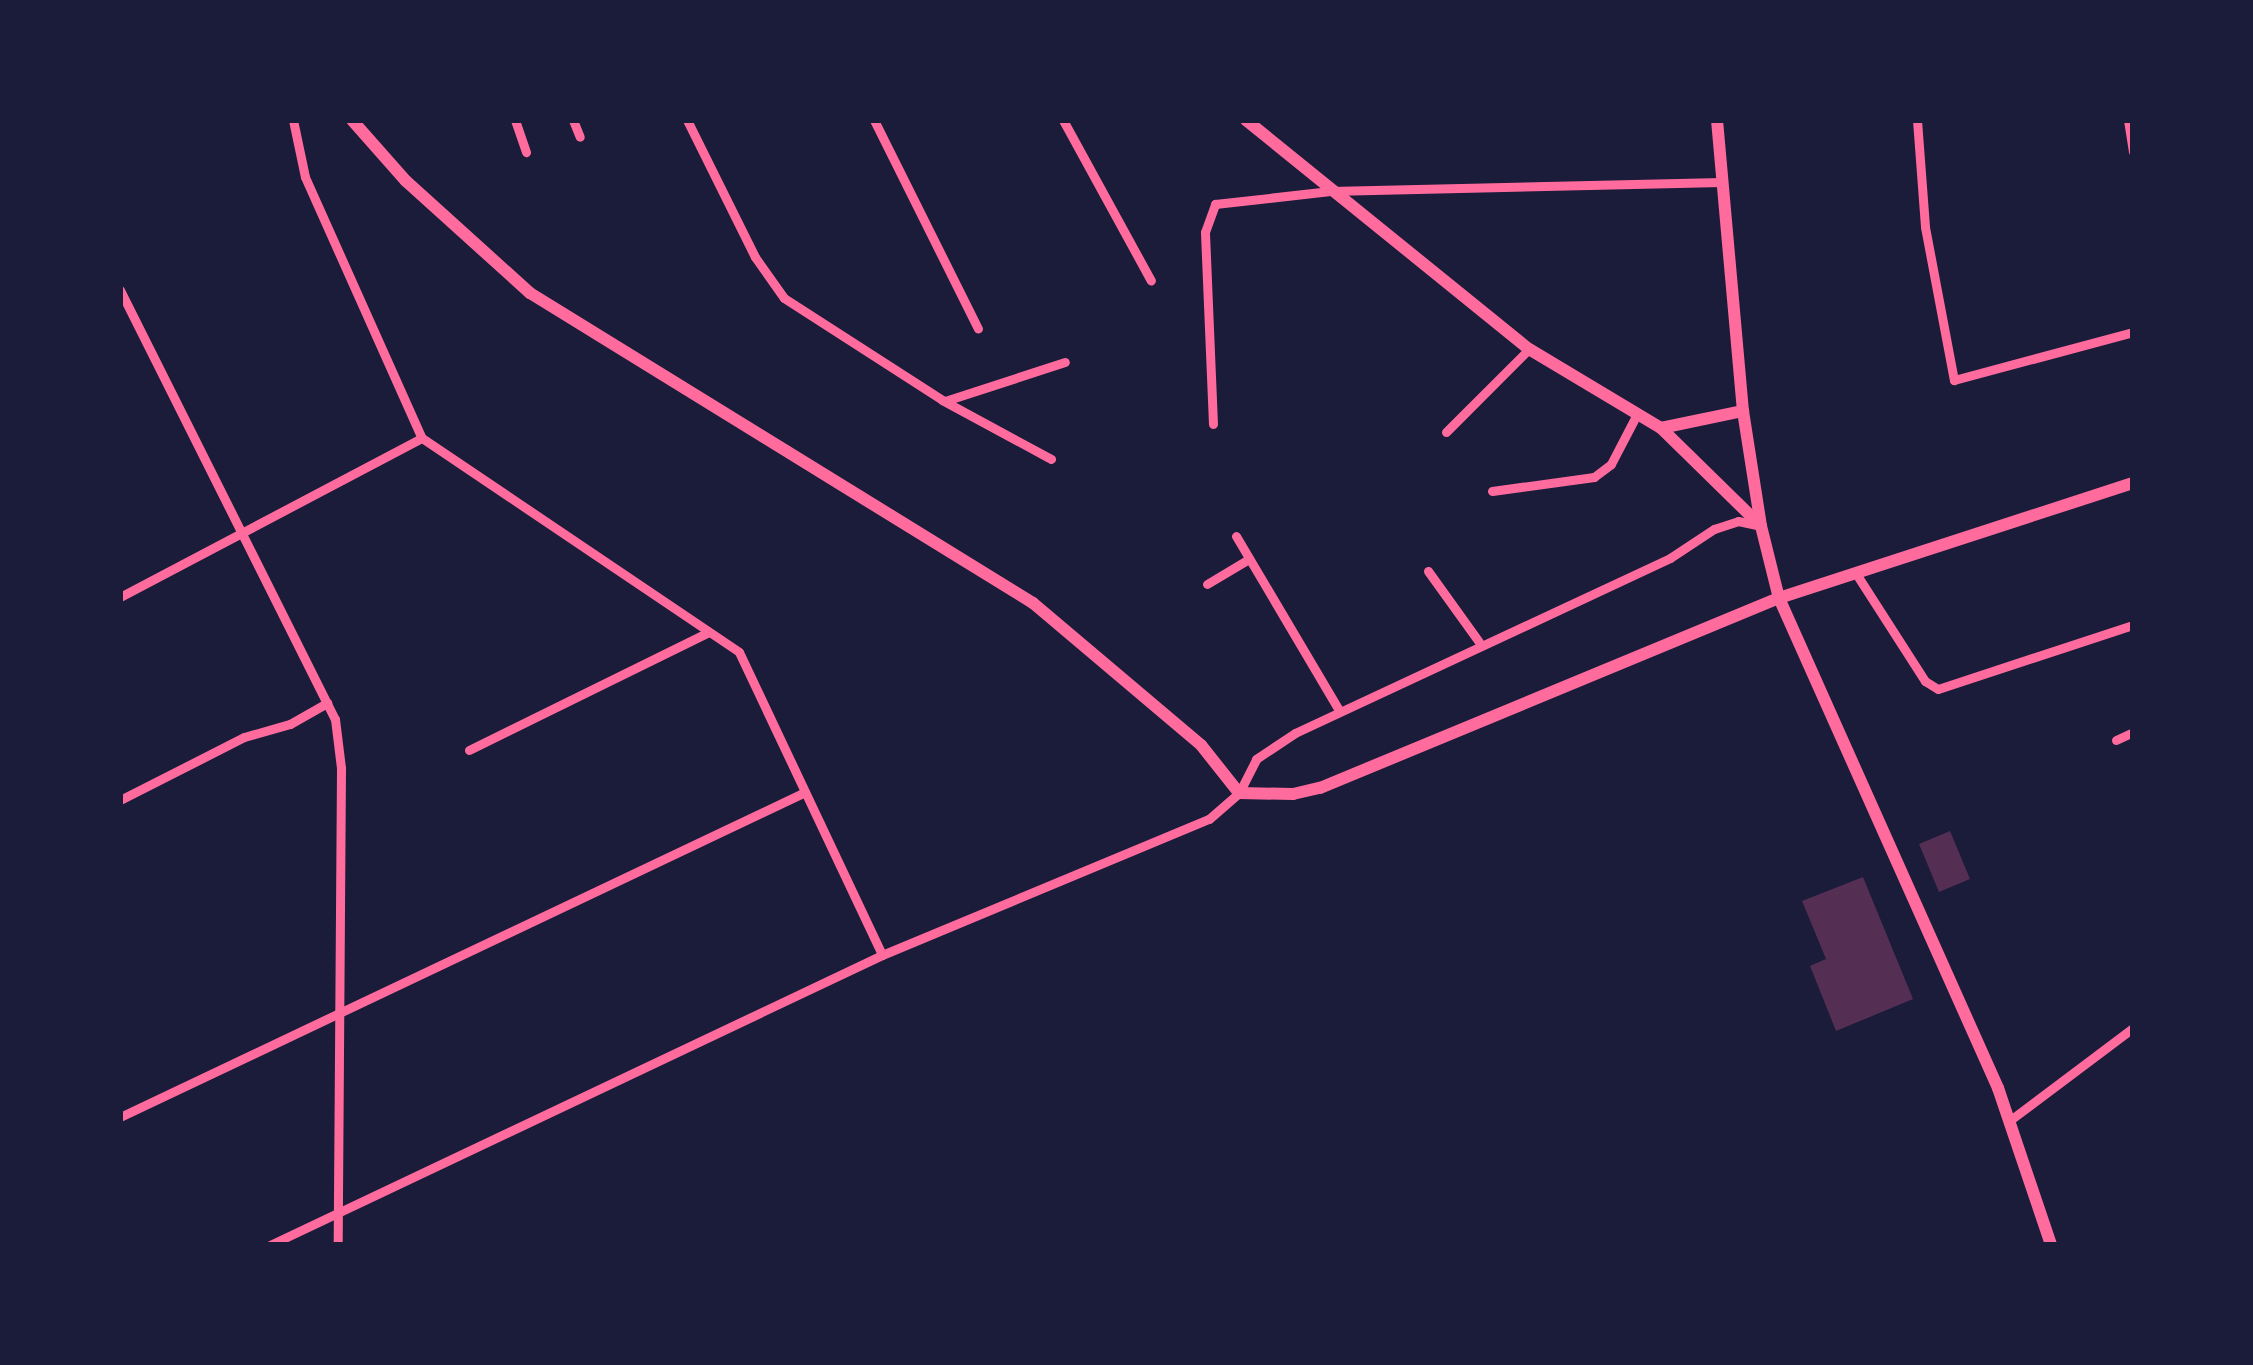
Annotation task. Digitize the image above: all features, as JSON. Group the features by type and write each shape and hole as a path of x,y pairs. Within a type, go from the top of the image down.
{"street":[{"path":"293,120 305,177 422,438 739,652 882,955"},
{"path":"356,120 406,181 530,293 1033,604 1201,745 1239,793"},
{"path":"515,120 526,152"},
{"path":"573,120 580,137"},
{"path":"687,120 755,257 784,298 945,401 1052,459"},
{"path":"874,120 978,329"},
{"path":"1063,120 1151,281"},
{"path":"1246,120 1529,349 1661,428 1761,526"},
{"path":"1718,120 1743,411 1761,526 1779,598 2009,1120 2051,1245"},
{"path":"1917,120 1925,227 1954,380 2133,332"},
{"path":"2128,120 2133,152"},
{"path":"1213,424 1208,215 1226,201 1330,191 1722,182"},
{"path":"120,290 239,536 335,718 340,768 334,1214 338,1245"},
{"path":"1446,432 1529,349"},
{"path":"945,401 1065,362"},
{"path":"1661,428 1743,411"},
{"path":"1492,490 1594,477 1611,464 1636,416"},
{"path":"120,597 422,438"},
{"path":"1239,793 1320,788 1779,598 2133,483"},
{"path":"270,1245 882,955 1209,819 1239,793 1256,760 1339,710 1670,558 1714,529 1738,521 1761,526"},
{"path":"1236,536 1339,710"},
{"path":"1207,584 1249,559"},
{"path":"1428,571 1479,642"},
{"path":"1855,572 1925,681 1938,689 2133,625"},
{"path":"469,750 710,632"},
{"path":"120,800 244,737 290,724 327,703"},
{"path":"2116,740 2133,732"},
{"path":"120,1117 805,792"},
{"path":"2009,1120 2133,1028"}],"building":[{"path":"1950,831 1970,879 1939,892 1919,844"},
{"path":"1863,877 1913,999 1836,1031 1810,966 1826,959 1802,901"}]}
